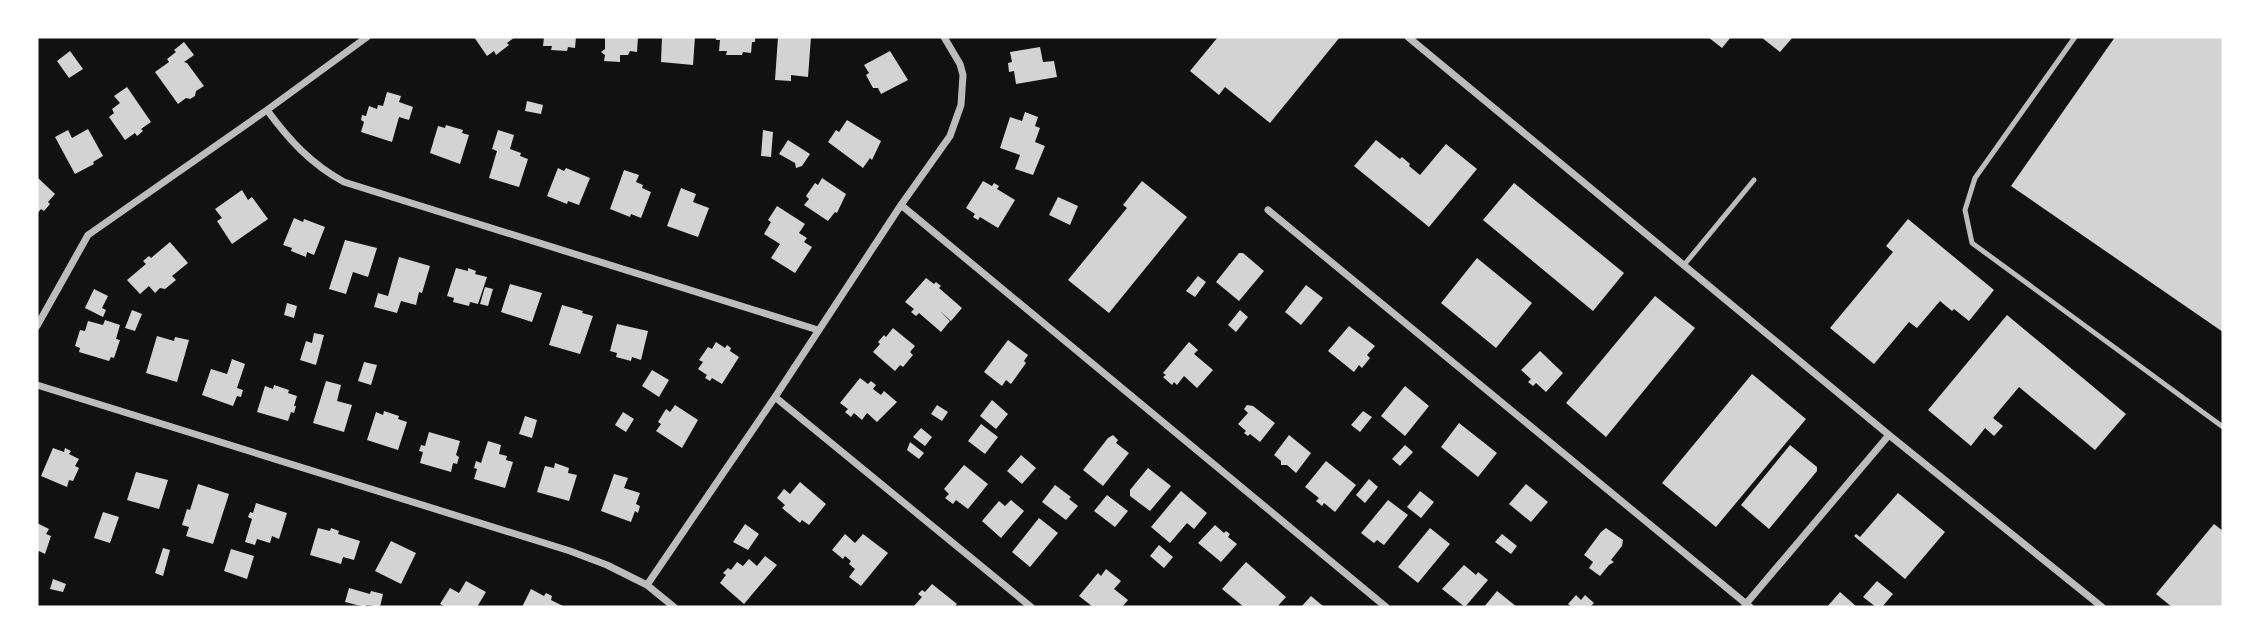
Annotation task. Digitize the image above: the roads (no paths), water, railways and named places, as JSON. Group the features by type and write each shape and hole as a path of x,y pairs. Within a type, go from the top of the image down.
{"street":[{"path":"37,326 88,235 367,37"},
{"path":"647,585 950,136 961,106 963,75 960,64 944,37"},
{"path":"1408,37 1889,435 2102,607"},
{"path":"267,110 300,151 321,169 344,182 818,330"},
{"path":"901,205 1386,607"},
{"path":"1268,210 1747,606 1889,435"},
{"path":"37,385 570,551 607,565 647,585 674,607"},
{"path":"775,397 1031,607"}],"lane":[{"path":"2075,37 1975,178 1965,210 1972,243 2223,427"},
{"path":"1684,265 1754,180"}]}
